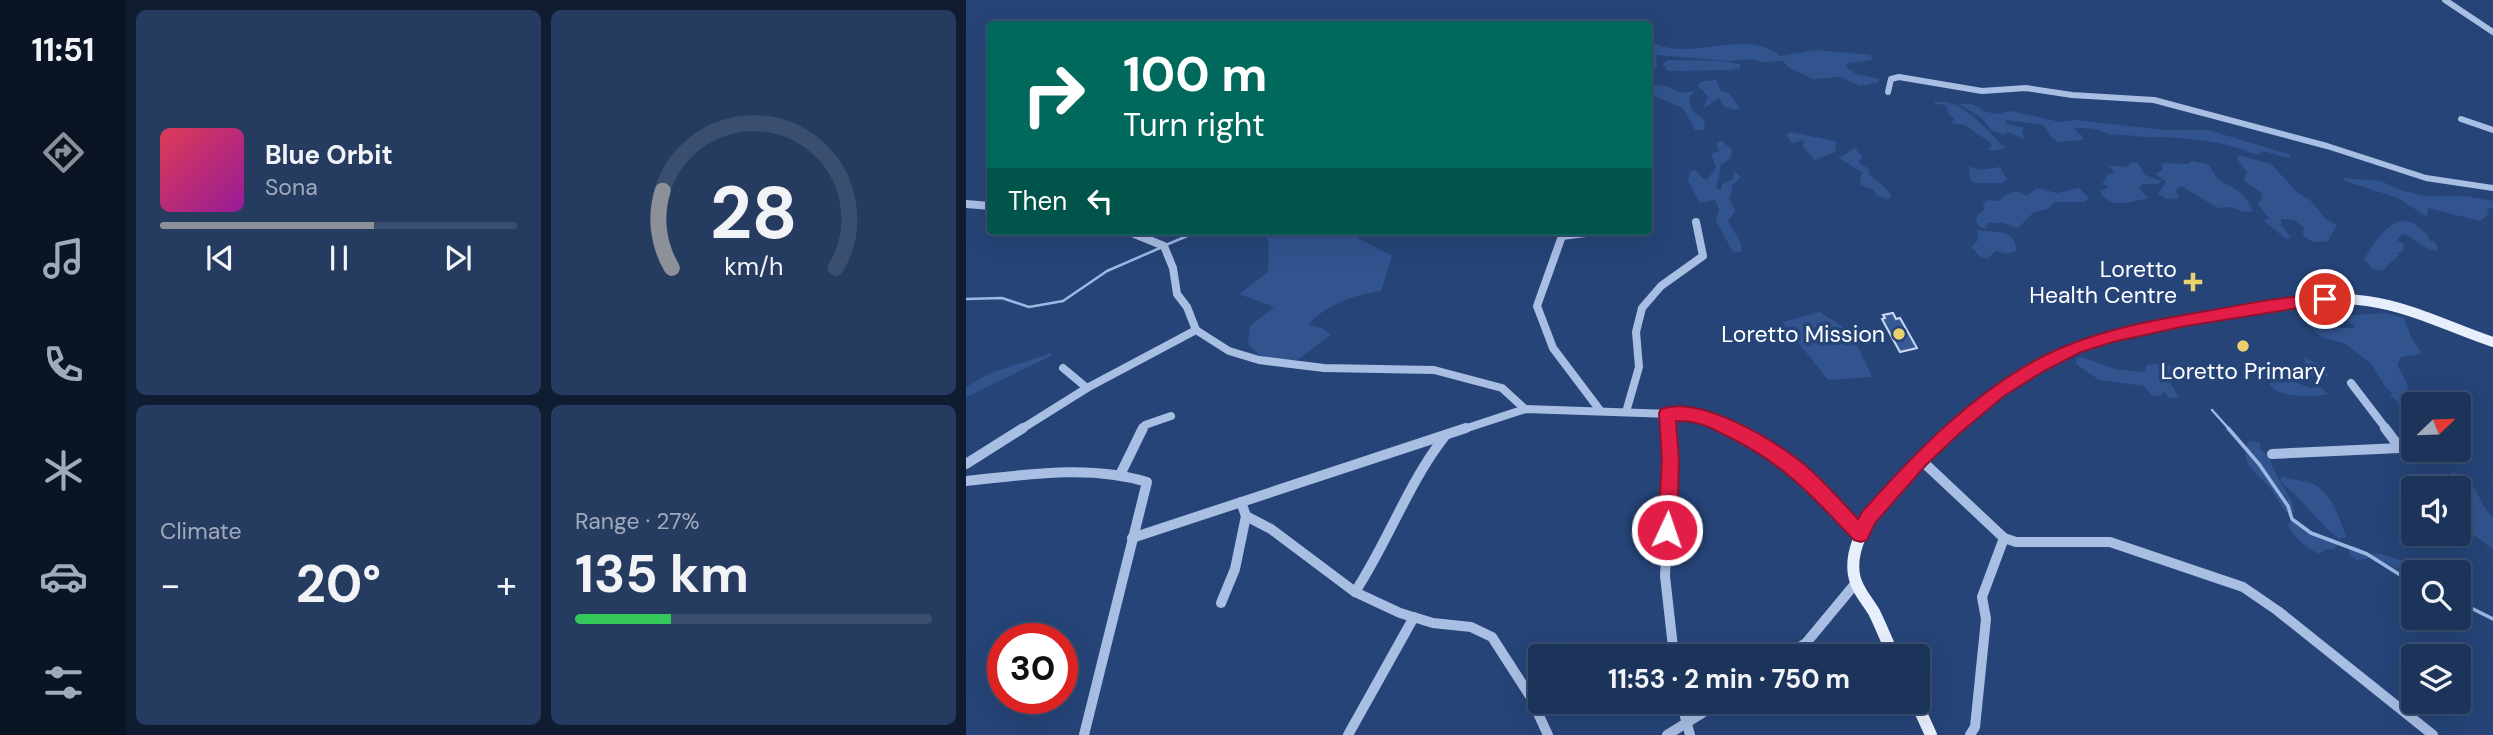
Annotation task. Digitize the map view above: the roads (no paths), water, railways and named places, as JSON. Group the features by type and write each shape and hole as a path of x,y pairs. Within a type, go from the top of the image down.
{"main road":[{"path":"1888,644 1872,610 1855,584 1853,570 1861,534 1868,518 1920,459 1999,392 2041,365 2075,348 2113,336 2186,320 2292,302 2364,300 2406,311 2493,342"},
{"path":"1921,714 1931,735"}],"street":[{"path":"2445,0 2493,32"},
{"path":"1888,92 1891,79 1899,77 1982,91 2026,88 2072,95 2154,100 2327,146 2426,178 2493,188"},
{"path":"2461,119 2493,130"},
{"path":"966,204 987,206"},
{"path":"1626,412 1639,367 1636,332 1642,308 1661,286 1703,257 1696,222"},
{"path":"1137,235 1164,246 1173,268 1177,294 1187,307 1196,330 1230,351 1259,360 1324,368 1434,370 1503,388 1525,409"},
{"path":"1570,235 1562,236 1558,241 1547,282 1537,306 1543,327 1559,357 1599,410"},
{"path":"966,464 1087,388 1196,330"},
{"path":"1063,368 1087,388"},
{"path":"2272,454 2399,448 2351,383"},
{"path":"1132,538 1525,409 1700,415 1769,449 1799,471 1861,534"},
{"path":"1667,413 1671,460 1665,576 1673,644"},
{"path":"1120,475 1146,425 1171,416"},
{"path":"1355,592 1386,542 1430,455 1445,436"},
{"path":"1920,459 2004,538 2016,542 2110,542 2242,587 2278,611 2433,735"},
{"path":"966,481 1024,475 1120,475 1147,482 1084,735"},
{"path":"1221,603 1235,569 1246,516 1241,502"},
{"path":"1246,516 1271,529 1355,592 1414,617 1433,623 1471,627 1492,637 1530,696 1548,735"},
{"path":"1970,735 1975,727 1984,654 1986,618 1982,597 2004,538"},
{"path":"1804,644 1855,584"},
{"path":"1348,735 1414,617"},
{"path":"1667,735 1688,730 1706,714"}],"waterway":[{"path":"1166,245 1190,235"},
{"path":"966,299 1002,298 1029,307 1063,301 1107,271 1160,248"},
{"path":"2212,410 2230,430"},
{"path":"2228,428 2259,464 2288,506 2292,519 2311,533 2367,554 2401,575"},
{"path":"2471,608 2493,619"}],"place":[{"name":"Loretto Health Centre","path":"2193,282"},
{"name":"Loretto Mission","path":"1899,334"},
{"name":"Loretto Primary","path":"2243,346"}]}
